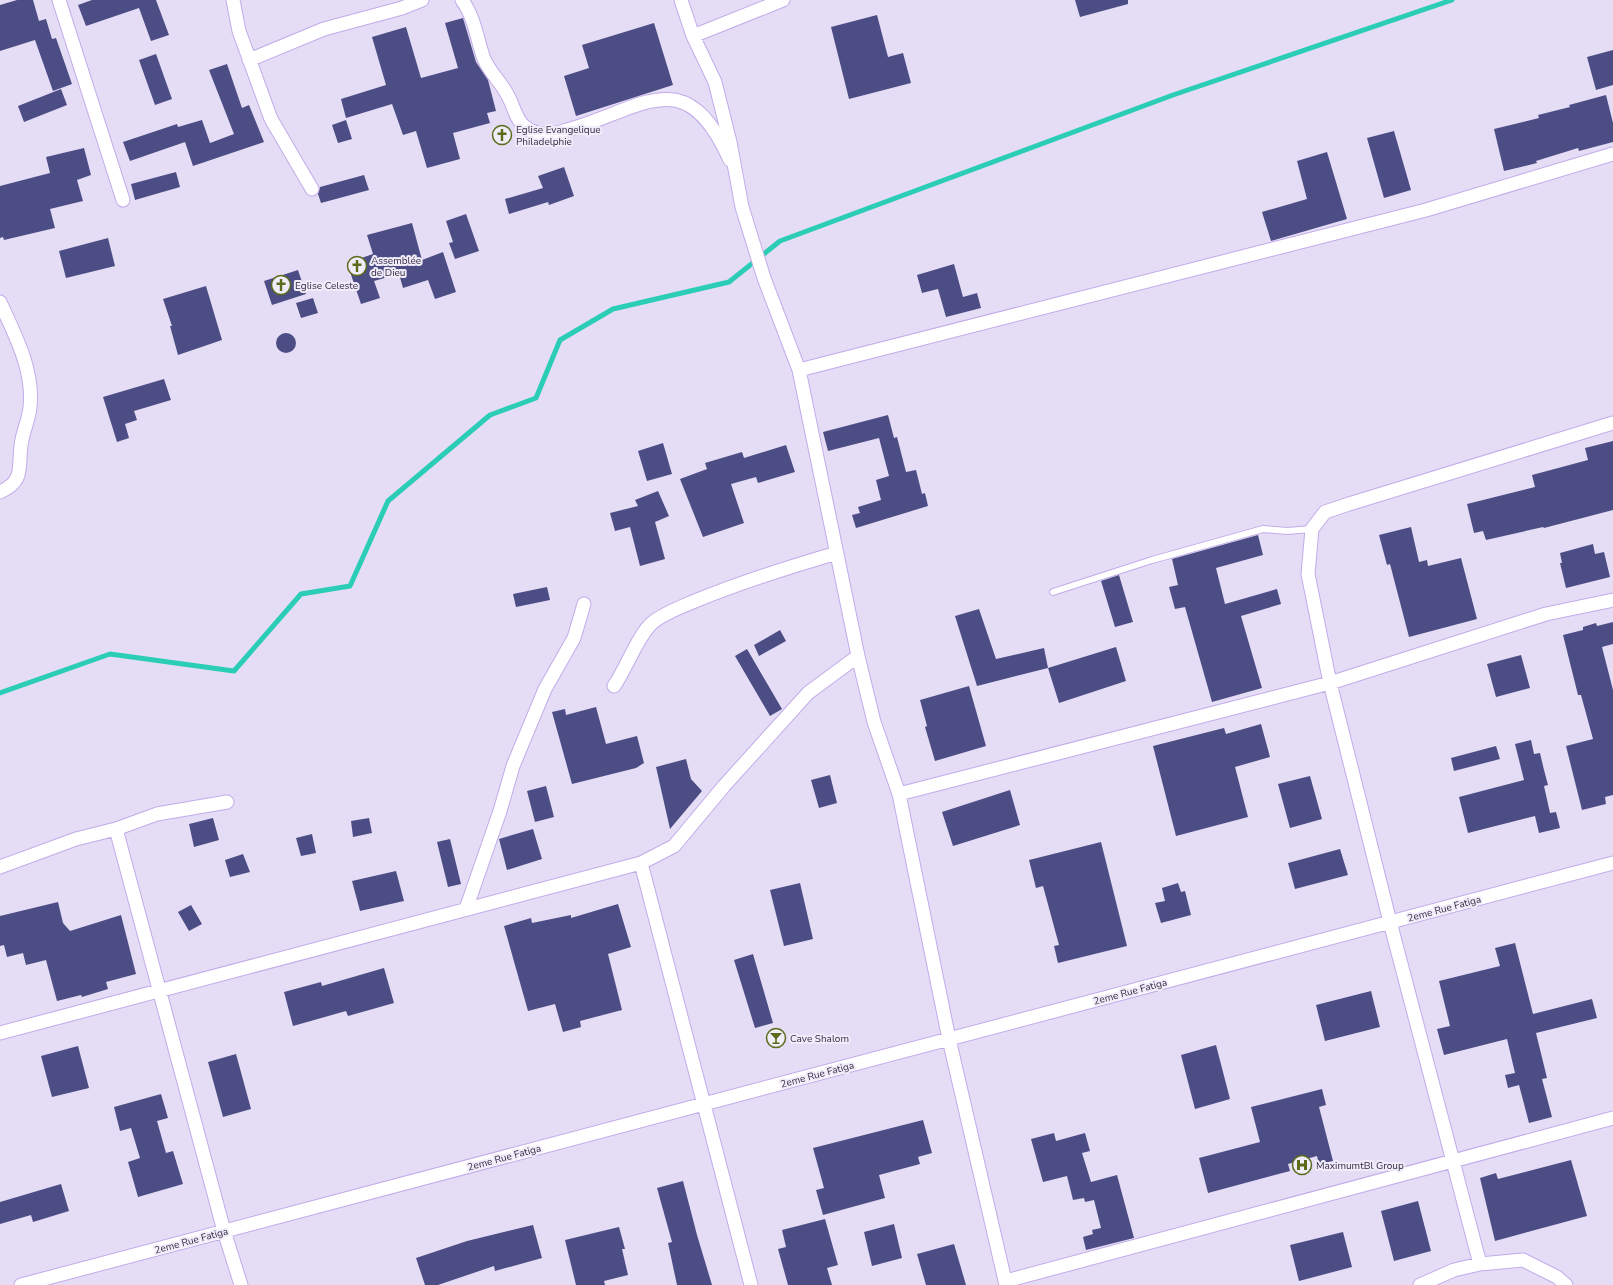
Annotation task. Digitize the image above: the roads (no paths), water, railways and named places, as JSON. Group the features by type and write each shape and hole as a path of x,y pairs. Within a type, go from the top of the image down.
{"street":[{"path":"59,0 123,200"},
{"path":"233,0 239,31 271,119 312,189"},
{"path":"249,60 324,29 402,8 422,0"},
{"path":"462,0 469,9 485,61 509,97 523,126 536,134 555,134 592,123 652,100 671,98 689,105 710,124 729,158 736,176"},
{"path":"681,0 693,36 715,82 742,207 764,278 799,370 858,656 874,722 899,794 949,1039 1006,1283 1613,1118"},
{"path":"693,36 779,1"},
{"path":"799,370 1426,210 1613,154"},
{"path":"0,302 19,344 29,378 30,407 20,446 21,472 8,488 0,492"},
{"path":"1480,1264 1390,922 1330,683 1308,574 1312,529 1325,512 1613,423"},
{"path":"614,686 623,673 643,634 652,623 676,610 729,587 837,553"},
{"path":"899,794 1330,683 1546,614 1613,600"},
{"path":"466,909 500,811 513,766 545,689 574,638 584,604"},
{"path":"0,1033 641,863 674,846 724,786 808,693 858,656"},
{"path":"0,867 76,839 116,829 157,814 227,802"},
{"path":"116,829 224,1231 241,1285"},
{"path":"641,863 751,1285"},
{"name":"2eme Rue Fatiga","path":"21,1285 1613,863"},
{"path":"1420,1285 1454,1270 1480,1264 1523,1260 1557,1277 1566,1285"}],"lane":[{"path":"1053,592 1152,560 1262,529 1287,531 1312,529"}],"waterway":[{"path":"0,693 110,654 234,671 301,594 350,586 388,501 490,415 536,398 560,340 613,309 729,282 780,241 1173,95 1452,0"}],"place":[{"name":"Eglise Evangelique Philadelphie","path":"502,135"},
{"name":"Assemblée de Dieu","path":"357,266"},
{"name":"Eglise Celeste","path":"281,285"},
{"name":"Cave Shalom","path":"776,1038"},
{"name":"MaximumtBl Group","path":"1302,1165"}]}
